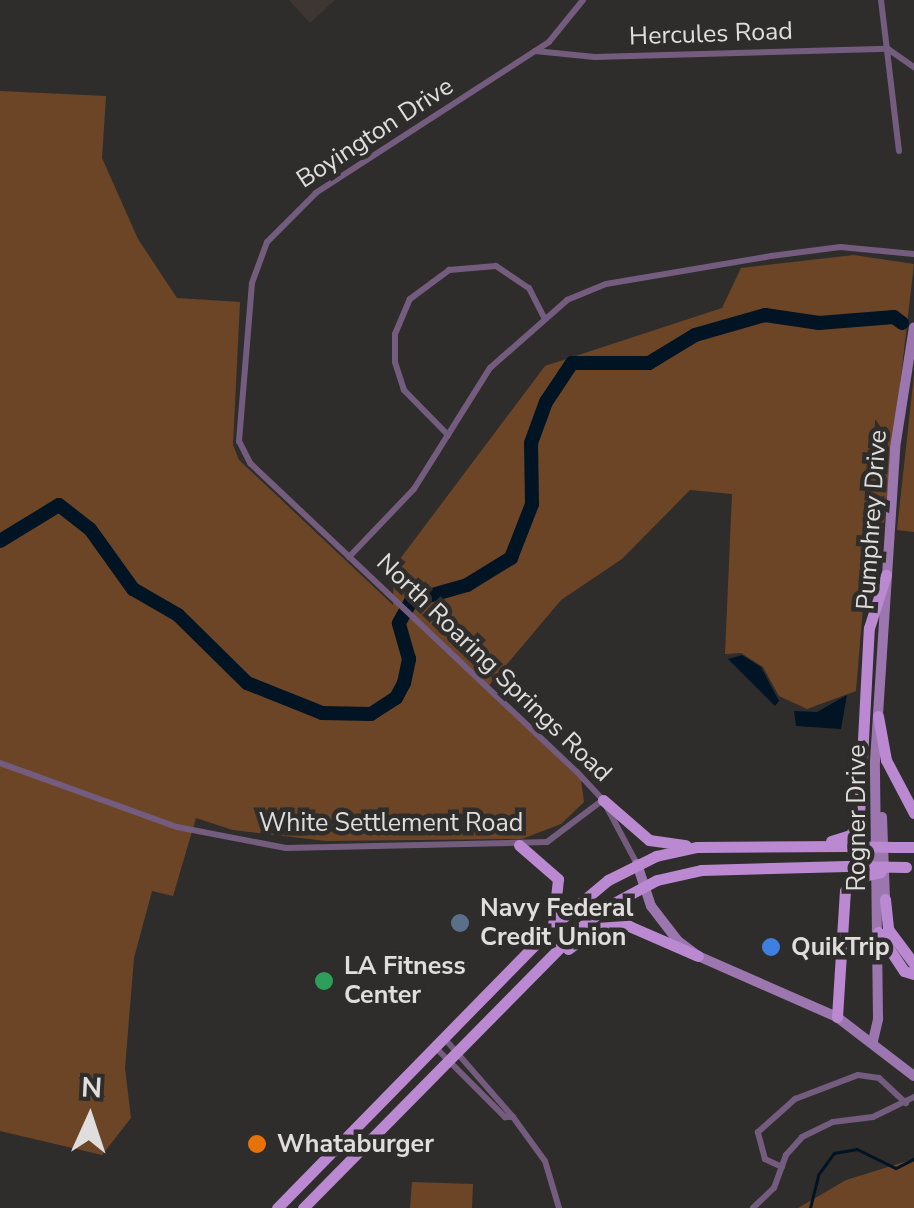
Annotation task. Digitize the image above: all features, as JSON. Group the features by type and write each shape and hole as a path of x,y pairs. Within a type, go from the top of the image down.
{"main road":[{"path":"795,845 845,839 856,826 868,628 886,575"},
{"path":"878,716 886,760 914,813"},
{"path":"602,800 649,840 716,846 914,848"},
{"path":"519,845 558,879 553,926"},
{"path":"279,1207 591,891 637,864 716,846"},
{"path":"739,865 740,846"},
{"path":"308,1204 581,925 641,886 739,865 910,867"},
{"path":"836,1017 845,892 855,878 910,867"},
{"path":"884,899 896,947 914,964"},
{"path":"529,978 585,934 611,926 644,930 680,954 698,956"},
{"path":"878,932 904,971 914,974"},
{"path":"308,1204 309,1183 352,1140 359,1124"}],"street":[{"name":"Boyington Drive","path":"348,557 250,463 239,441 260,254 316,193 535,52 583,0"},
{"path":"881,0 899,151"},
{"name":"Hercules Road","path":"535,52 594,57 888,49"},
{"path":"888,49 914,67"},
{"path":"348,557 414,490 490,368 544,317 584,291 674,270 840,247 914,254"},
{"path":"448,436 404,390 395,362 396,334 410,299 449,270 496,266 529,288 544,317"},
{"name":"Pumphrey Drive","path":"878,716 896,434 914,327"},
{"name":"North Roaring Springs Road","path":"348,557 410,612 602,800 637,864"},
{"name":"Rogner Drive","path":"878,716 884,899"},
{"name":"Rogner Drive","path":"873,1042 878,932 878,716"},
{"name":"White Settlement Road","path":"0,763 224,840 307,848 519,845 562,833 602,800"},
{"path":"637,864 641,886 659,920 698,956 836,1017 914,1076"},
{"path":"440,1044 513,1117 545,1160 559,1208"},
{"path":"782,1167 765,1159 758,1132 786,1104 858,1075 879,1078 906,1103"},
{"path":"753,1208 768,1196 792,1146 818,1129 914,1098"}],"shaded area":[{"path":"289,0 335,0 310,23"},
{"path":"0,91 106,96 102,158 138,239 177,298 240,302 233,445 239,460 393,605 394,567 545,366 722,308 741,268 854,255 914,264 878,574 863,607 856,691 807,709 779,696 763,667 741,653 725,654 732,494 690,490 622,559 561,600 486,689 581,780 584,802 561,824 522,839 326,841 233,830 196,818 173,896 152,891 134,958 125,1068 131,1118 102,1155 0,1131"},
{"path":"914,374 914,532 897,530"},
{"path":"914,1159 914,1208 798,1208 846,1180"},
{"path":"412,1182 473,1184 472,1208 410,1208"}],"water":[{"path":"742,655 761,667 779,701 775,706 728,659"},
{"path":"847,695 841,729 796,726 794,711 817,712"}],"waterway":[{"path":"0,541 59,505 90,529 133,589 178,615 247,683 322,713 371,714 396,698 404,683 409,659 399,623 411,601 467,585 511,558 532,504 531,443 546,402 572,363 649,363 695,335 765,315 819,323 894,317 902,323"},
{"path":"810,1208 818,1175 834,1153 857,1149 896,1168 914,1159"}],"place":[{"name":"Navy Federal Credit Union","path":"460,923"},
{"name":"QuikTrip","path":"771,947"},
{"name":"LA Fitness Center","path":"324,981"},
{"name":"Whataburger","path":"257,1144"}]}
